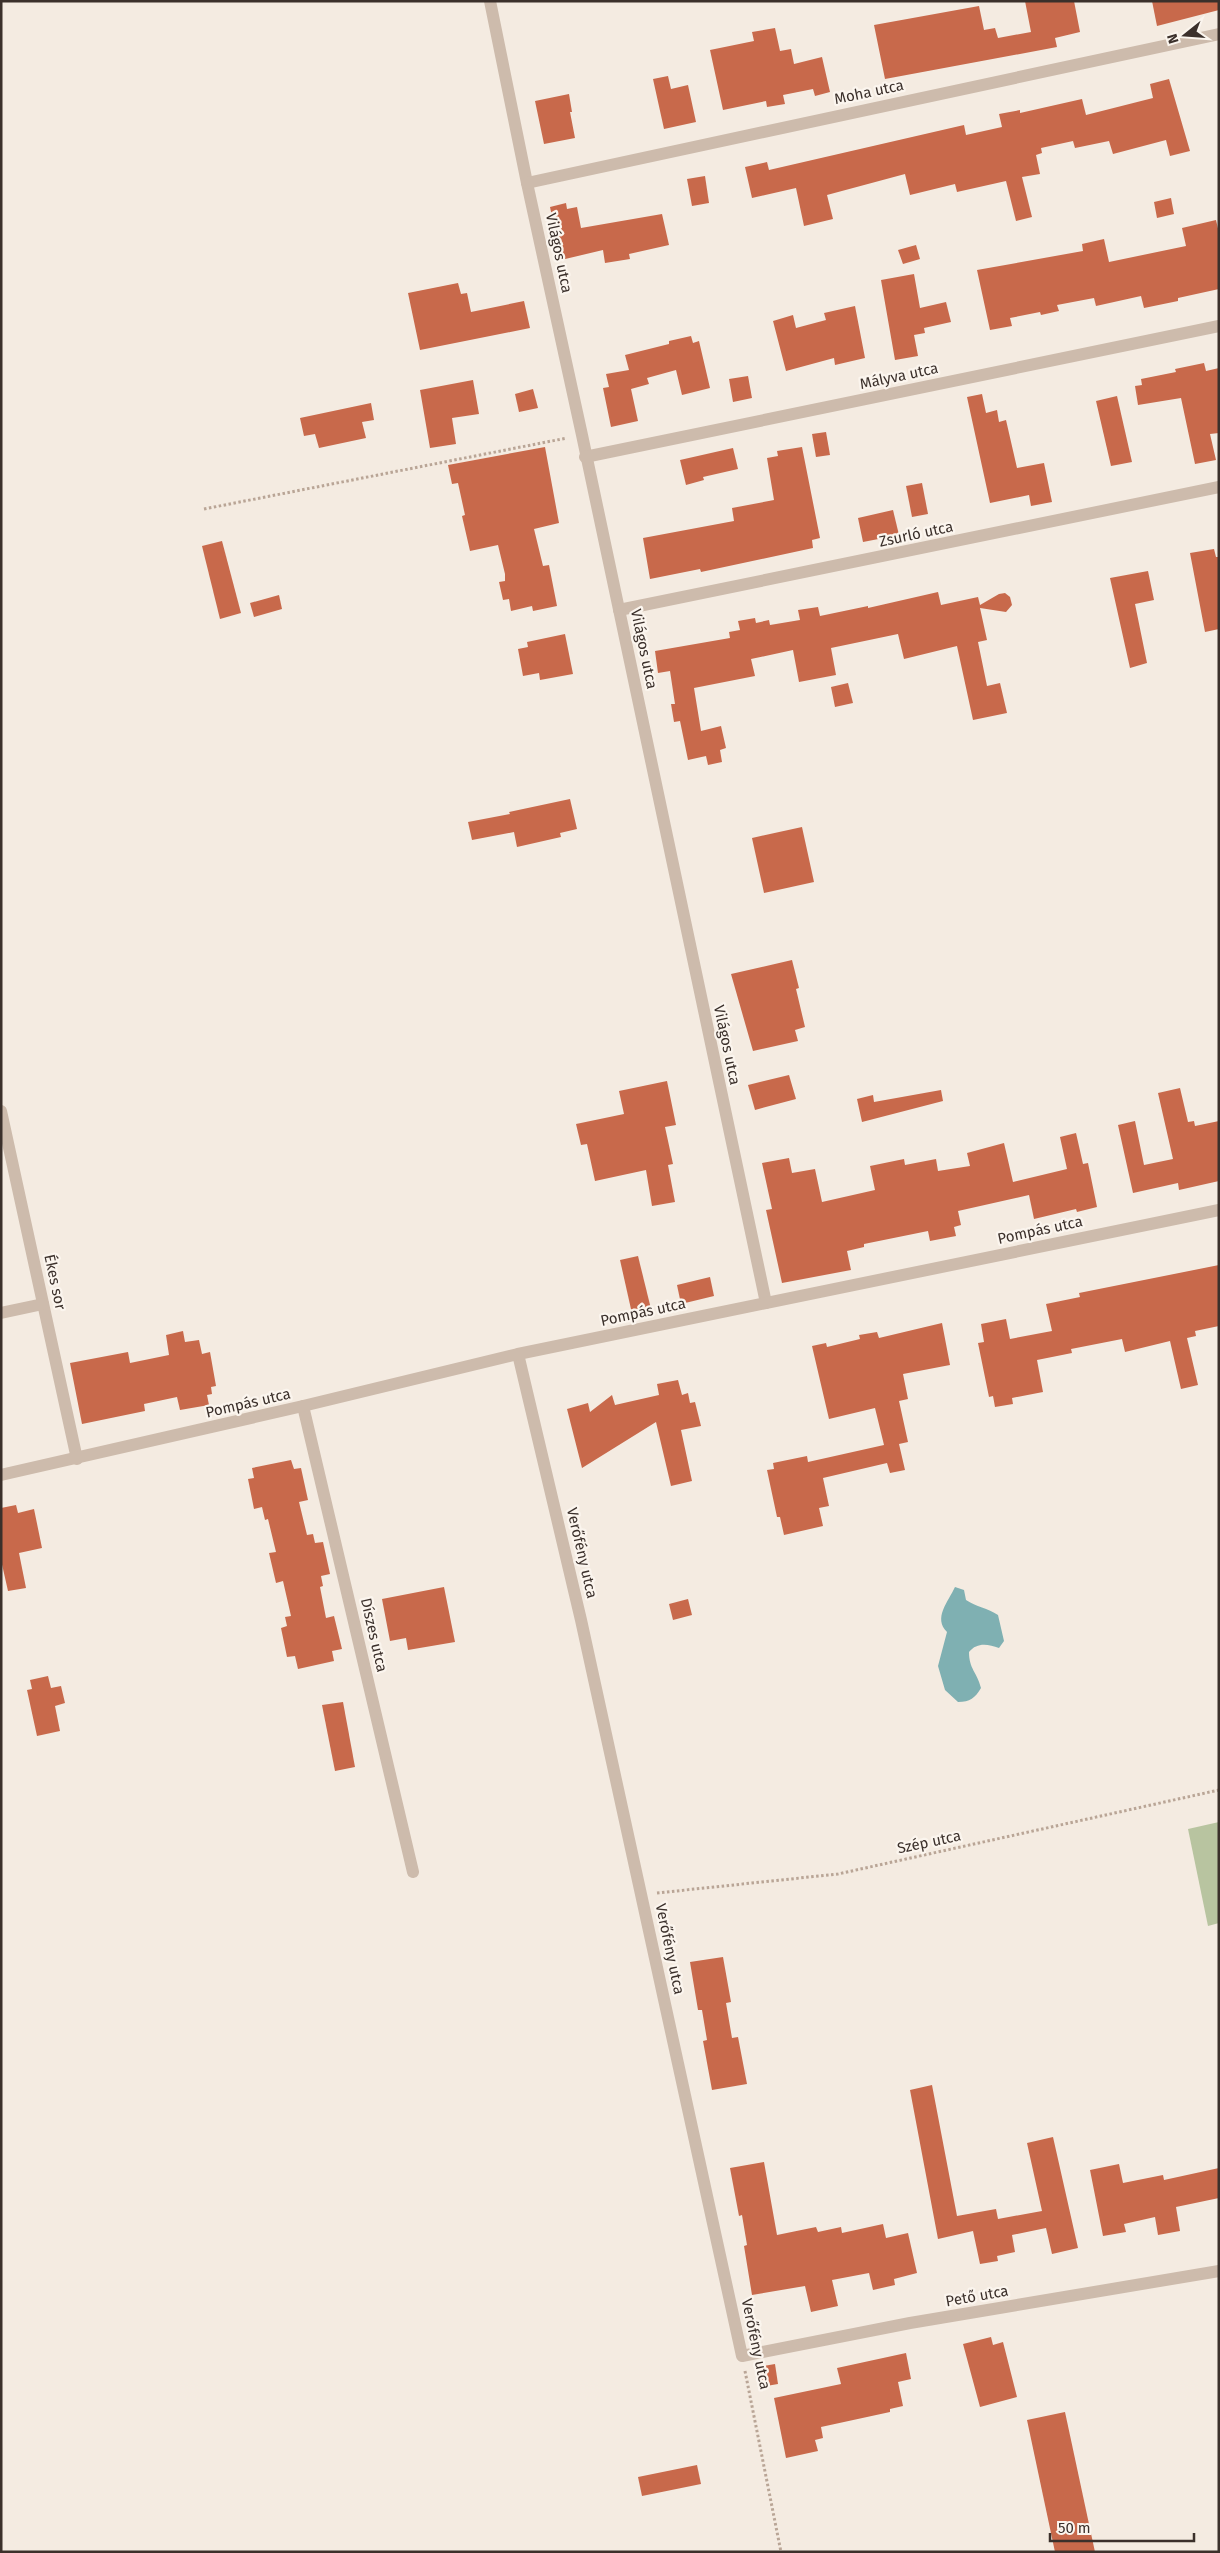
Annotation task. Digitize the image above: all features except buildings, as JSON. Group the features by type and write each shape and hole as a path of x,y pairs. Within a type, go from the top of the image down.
{"street":[{"name":"Világos utca","path":"490,1 526,183 582,434 585,457 766,1303"},
{"name":"Moha utca","path":"526,183 1219,34"},
{"name":"Mályva utca","path":"585,457 1219,326"},
{"name":"Zsurló utca","path":"619,610 1219,487"},
{"name":"Ékes sor","path":"1,1111 77,1459"},
{"name":"Pompás utca","path":"1,1475 77,1459 518,1354 1219,1210"},
{"path":"1,1313 43,1304"},
{"name":"Verőfény utca","path":"518,1354 581,1620 742,2356"},
{"name":"Díszes utca","path":"303,1406 413,1872"},
{"name":"Pető utca","path":"742,2356 910,2323 1219,2271"}],"path":[{"path":"204,509 582,434"},
{"name":"Szép utca","path":"641,1895 838,1874 1219,1790"},
{"name":"Verőfény utca","path":"742,2356 780,2552"}],"green space":[{"path":"1219,1822 1219,1923 1208,1926 1188,1829"}],"water":[{"path":"955,1587 964,1590 966,1600 998,1615 1004,1641 999,1648 979,1645 969,1652 970,1663 981,1688 972,1699 958,1702 945,1690 938,1666 947,1632 941,1621 943,1610"}]}
